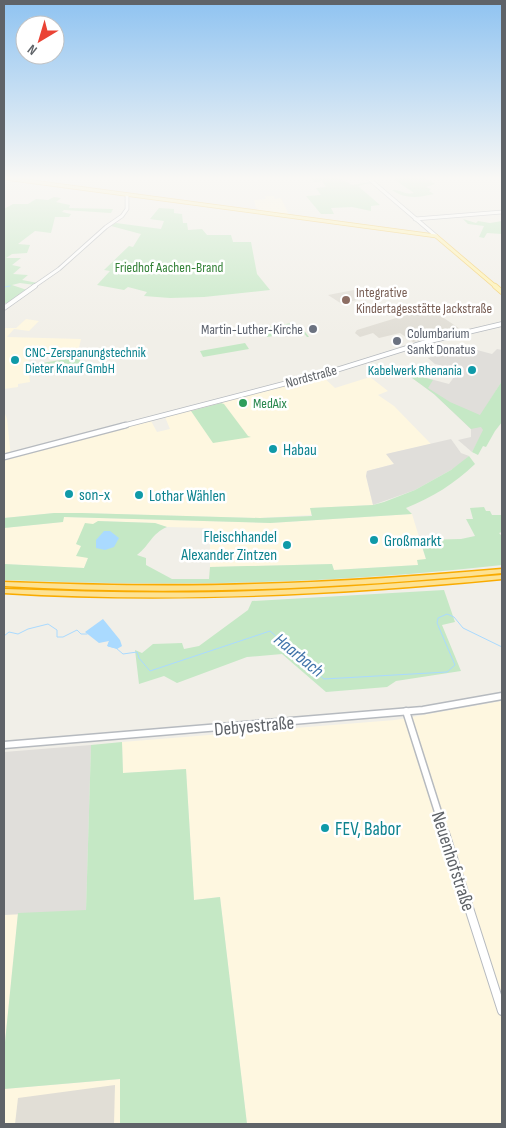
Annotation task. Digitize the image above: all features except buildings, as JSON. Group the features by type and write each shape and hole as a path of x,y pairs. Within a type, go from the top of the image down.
{"highway":[{"path":"126,591 316,585 440,578 502,571"},
{"path":"4,591 317,591 502,577"},
{"path":"4,584 106,591"}],"main road":[{"path":"397,231 436,236 502,292"},
{"path":"422,234 427,231"}],"street":[{"path":"4,308 59,269 103,231"},
{"path":"429,231 436,236"},
{"name":"Nordstraße","path":"4,458 333,371 426,342 502,324"},
{"name":"Debyestraße","path":"4,745 406,711 502,696"},
{"name":"Neuenhofstraße","path":"406,711 502,1011"}],"shaded area":[{"name":"Integrative Kindertagesstätte Jackstraße","path":"359,289 371,296 342,304 328,295"},
{"path":"429,308 463,331 413,342 400,333 379,338 373,333 360,337 355,333 357,330"},
{"path":"26,319 39,321 29,331 14,329 7,337 81,339 79,348 30,351 28,365 30,382 18,384 18,387 4,389 4,328 16,328"},
{"path":"469,345 477,350 492,354 497,349 502,350 502,381 477,421 484,430 472,452 458,440 471,437 471,429 434,394 404,372 449,384 459,370 435,364 428,358"},
{"path":"322,376 335,388 370,377 388,391 378,395 394,406 431,444 387,454 394,464 367,471 366,476 373,505 311,508 311,515 260,518 54,513 4,518 4,411 7,419 11,457 151,421 157,432 170,429 165,417"},
{"path":"451,439 461,453 469,456 461,463 415,490 373,505 366,476 367,471 394,464 386,454"},
{"path":"412,514 426,560 418,565 333,570 332,564 210,567 210,528 167,527 155,523 98,521 76,544 81,546 88,558 84,568 4,564 4,528 62,522 64,517 270,523"},
{"path":"502,701 502,1124 247,1124 220,897 194,900 186,769 123,773 122,742 395,720"},
{"path":"91,745 86,911 4,915 4,752"},
{"path":"18,913 4,1052 4,915"},
{"path":"121,1079 120,1124 4,1124 4,1089"},
{"path":"115,1085 114,1124 15,1124 18,1098"}],"green space":[{"path":"4,231 52,231 51,233 35,231 18,244 30,245 27,253 12,254 6,258 21,258 12,265 21,267 13,274 28,275 22,280 38,283 35,285 20,283 12,285 27,290 8,303 4,303"},
{"name":"Friedhof Aachen-Brand","path":"128,231 203,231 207,235 231,235 233,242 251,242 257,274 270,290 204,297 170,298 144,296 147,292 128,287 124,290 97,285 110,271 104,270 129,246 133,247 141,234"},
{"path":"482,231 502,231 502,234 487,233 484,238 479,237"},
{"path":"292,323 297,328 303,329 309,337 302,331 267,337 262,328"},
{"path":"245,343 249,349 203,357 200,351"},
{"path":"79,357 81,364 85,367 47,375 42,363"},
{"path":"404,372 433,380 428,388 450,402 480,415 502,381 502,422 486,447 483,446 478,455 472,452 483,430 481,427 471,429 434,394"},
{"path":"221,403 224,404 248,436 251,437 213,443 191,411"},
{"path":"469,456 475,464 443,489 406,508 412,514 270,523 64,517 63,522 4,528 4,518 54,513 260,518 312,516 310,508 373,505 384,502 415,490 451,470"},
{"path":"484,507 492,515 502,515 502,532 499,533 502,536 502,565 378,576 253,582 129,583 4,580 4,564 84,568 88,558 76,556 81,546 76,544 85,523 93,524 98,521 155,523 167,527 157,533 137,555 146,558 146,565 172,579 209,579 210,567 332,564 334,570 418,565 417,560 426,559 420,540 461,539 475,536 466,519 473,519 470,508"},
{"path":"444,590 455,622 442,625 461,671 396,681 387,687 326,692 282,654 247,657 177,683 164,676 139,684 135,650 142,653 153,644 182,643 184,649 199,646 248,610 252,601"},
{"path":"122,742 123,773 186,769 194,900 220,897 247,1124 120,1124 120,1079 4,1089 4,1052 18,913 86,910 91,745"}],"water":[{"path":"104,531 110,531 119,538 114,547 105,550 96,548 96,540"},
{"path":"103,619 120,640 122,646 117,649 107,646 109,641 99,643 85,632"}],"waterway":[{"path":"4,287 10,286"},
{"name":"Haarbach","path":"110,640 108,646 116,648 123,654 137,652 139,658 150,671 270,631 324,679 447,672 455,665 437,623 438,618 447,614 454,617 463,628 502,647"},
{"name":"Haarbach","path":"4,636 9,632 18,634 28,629 48,624 57,630 57,637 63,637 77,630 81,634 87,634"}],"place":[{"name":"Integrative Kindertagesstätte Jackstraße","path":"346,300"},
{"name":"Martin-Luther-Kirche","path":"313,329"},
{"name":"Columbarium Sankt Donatus","path":"397,341"},
{"name":"CNC-Zerspanungstechnik Dieter Knauf GmbH","path":"15,360"},
{"name":"Kabelwerk Rhenania","path":"472,370"},
{"name":"MedAix","path":"243,403"},
{"name":"Habau","path":"273,449"},
{"name":"son-x","path":"69,494"},
{"name":"Lothar Wählen","path":"139,495"},
{"name":"Großmarkt","path":"374,540"},
{"name":"Fleischhandel Alexander Zintzen","path":"287,545"},
{"name":"FEV, Babor","path":"325,828"}]}
